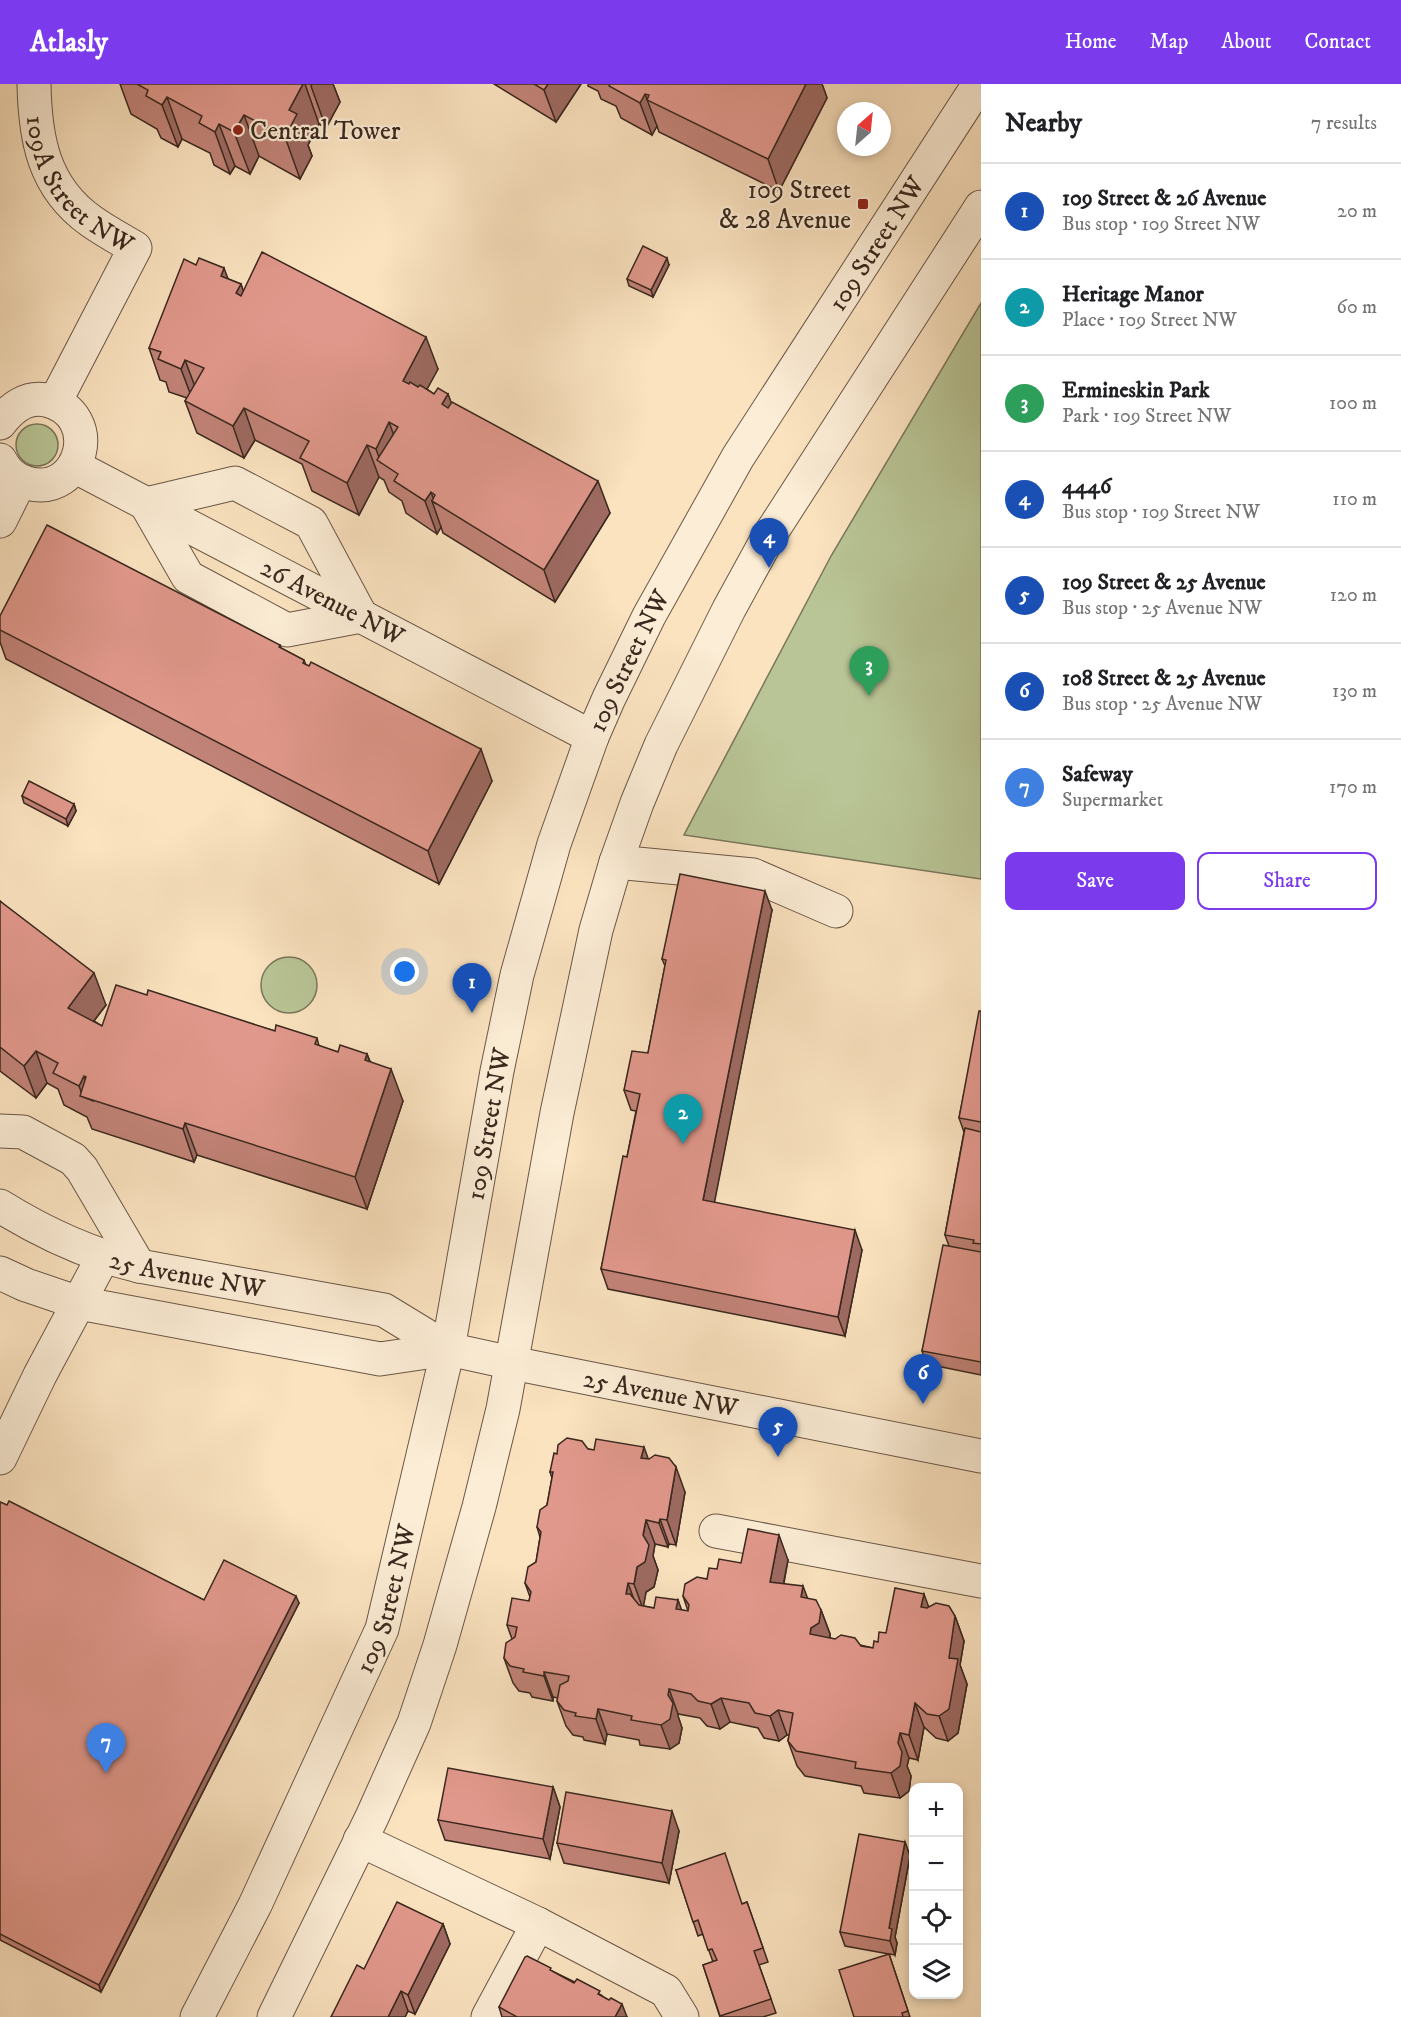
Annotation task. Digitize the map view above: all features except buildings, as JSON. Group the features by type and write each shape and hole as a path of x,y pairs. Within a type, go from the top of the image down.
{"street":[{"name":"109A Street NW","path":"34,84 35,120 44,161 66,198 89,220 135,248 55,402"},
{"name":"109 Street NW","path":"197,2017 255,1905 382,1629 448,1349 497,1071 517,975 554,844 592,737 649,616 733,466 974,89"},
{"path":"274,2017 414,1723 440,1644 479,1507 512,1363 572,1038 596,930 637,802 661,745 729,609 769,536 981,207"},
{"path":"0,423 8,412 30,400 42,399 55,402 74,418 80,429 82,442 80,454 74,466 56,481 44,485 10,471 0,521"},
{"name":"26 Avenue NW","path":"74,466 592,737"},
{"path":"235,483 311,523 361,616 287,630 188,577 147,504 235,483"},
{"path":"616,862 753,875 836,911"},
{"path":"0,1131 22,1132 73,1159 82,1169 139,1266"},
{"name":"25 Avenue NW","path":"0,1206 55,1237 103,1257 139,1266 384,1310 448,1349 981,1456"},
{"path":"0,1458 103,1257"},
{"name":"25 Avenue NW","path":"0,1273 26,1285 79,1303 380,1359 448,1349"},
{"path":"716,1531 981,1581"},
{"path":"360,1840 538,1924 666,1991 682,2017"},
{"path":"488,2017 538,1924"}],"green space":[{"path":"981,303 981,879 684,835 831,556"},
{"path":"37,424 45,425 52,430 57,437 57,453 52,460 45,465 37,466 29,465 22,460 17,453 16,445 17,437 22,430 29,425"},
{"path":"283,957 295,957 305,961 313,969 317,985 313,1001 305,1009 295,1013 283,1013 273,1009 265,1001 261,991 261,979 265,969 273,961"}],"place":[{"name":"Central Tower","path":"238,130"},
{"name":"109 Street & 28 Avenue","path":"863,204"},
{"name":"4446","path":"769,568"},
{"name":"Ermineskin Park","path":"869,696"},
{"name":"109 Street & 26 Avenue","path":"472,1013"},
{"name":"Heritage Manor","path":"683,1144"},
{"name":"108 Street & 25 Avenue","path":"923,1404"},
{"name":"109 Street & 25 Avenue","path":"778,1457"},
{"name":"Safeway","path":"106,1773"}]}
